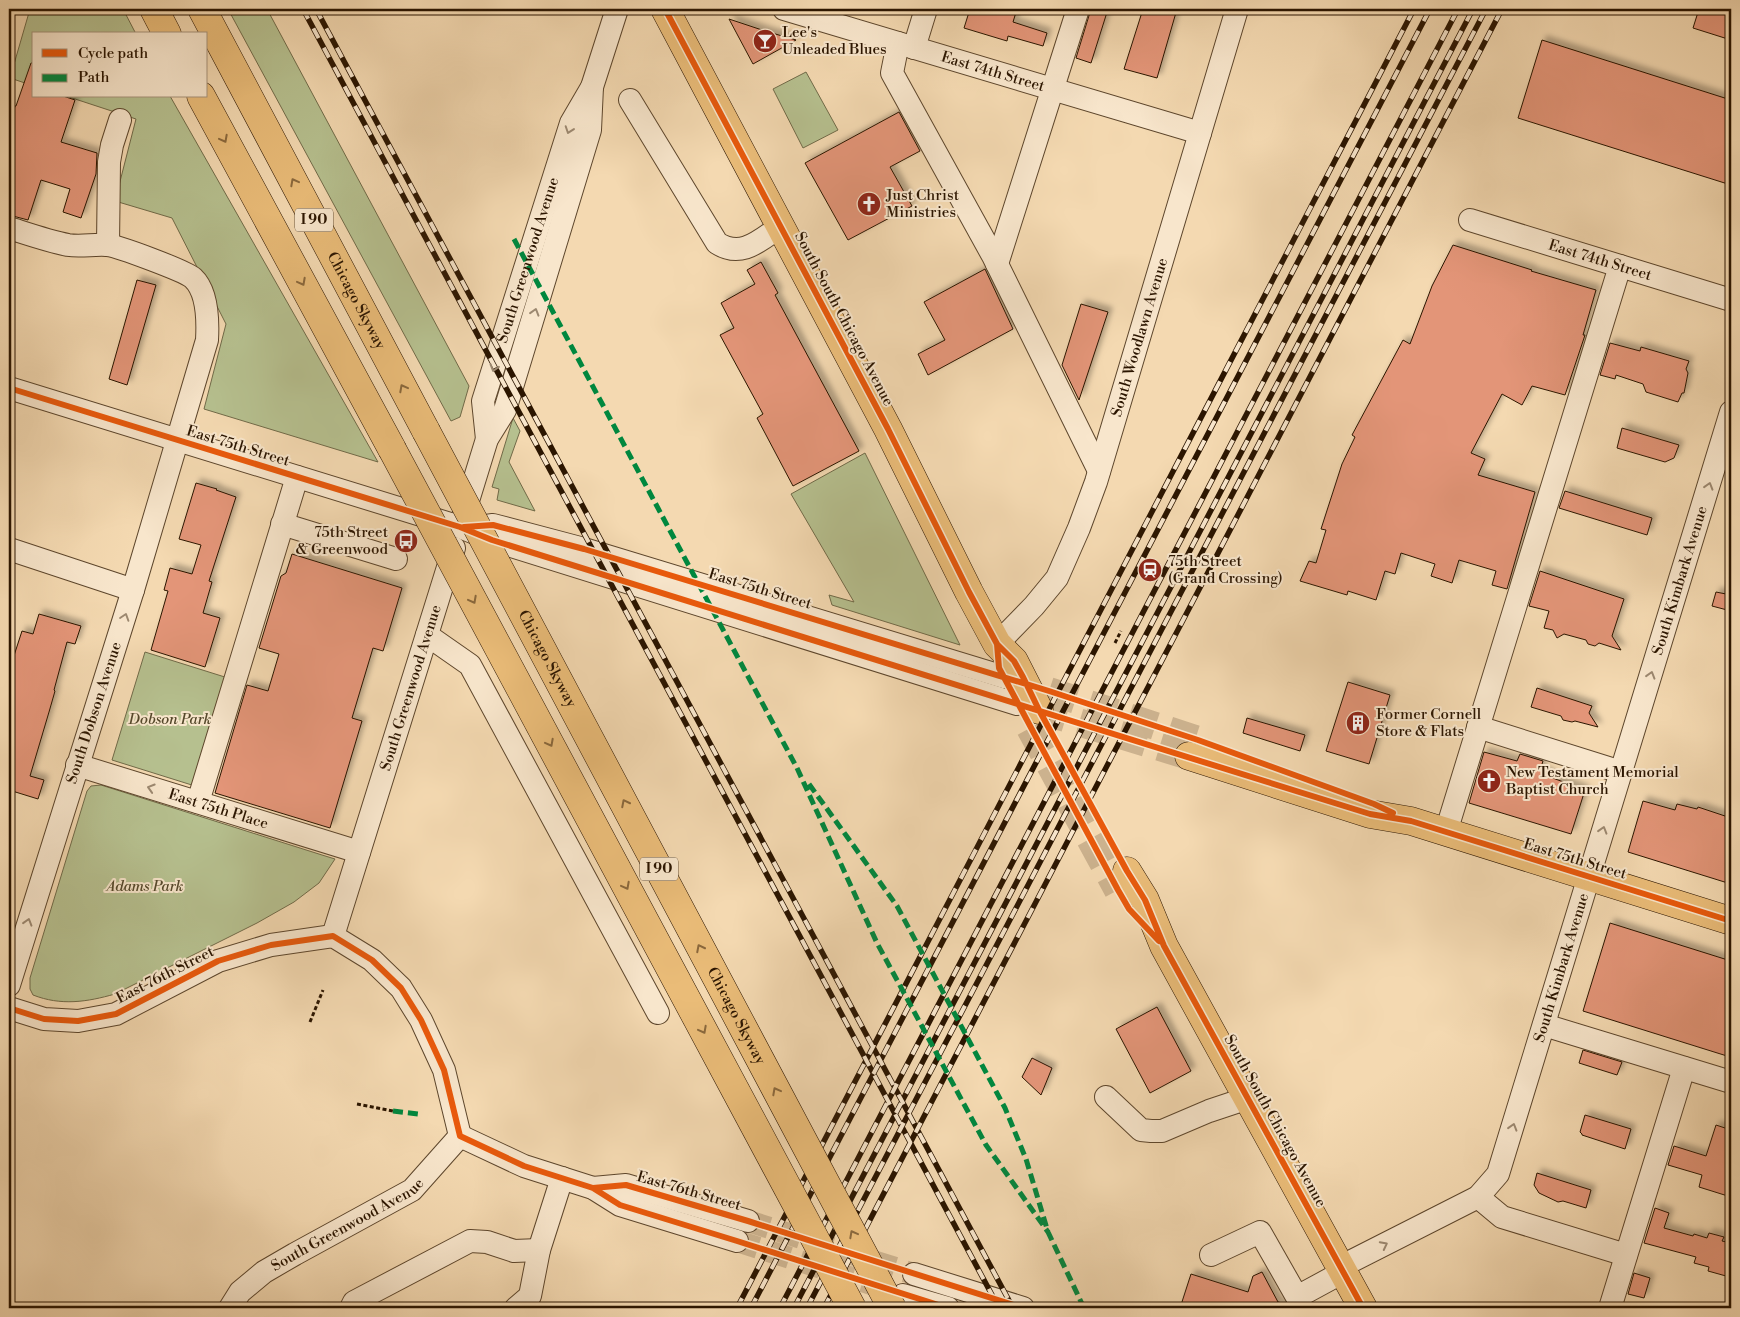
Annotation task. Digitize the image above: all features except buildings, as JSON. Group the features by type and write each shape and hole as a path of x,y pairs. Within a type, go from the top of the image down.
{"main road":[{"path":"154,9 166,32"},
{"name":"Chicago Skyway","path":"202,9 591,738 707,961 898,1301"},
{"name":"South South Chicago Avenue","path":"665,9 888,429 997,644 999,668 1028,699"},
{"name":"I 90","path":"202,98 852,1308"},
{"name":"East 75th Street","path":"1194,748 1370,814 1412,821 1731,921"},
{"name":"South South Chicago Avenue","path":"1122,880 1129,909 1164,946 1363,1308"}],"street":[{"name":"South Greenwood Avenue","path":"333,936 487,439 505,410 590,130 592,87 617,9"},
{"name":"East 74th Street","path":"784,9 1200,133"},
{"path":"926,9 892,73 997,264 1099,471"},
{"path":"997,264 1078,9"},
{"name":"South Woodlawn Avenue","path":"997,644 1034,606 1056,578 1079,528 1099,471 1237,9"},
{"path":"630,100 717,243 726,249 745,249 780,226"},
{"path":"108,245 109,162 120,120"},
{"name":"East 74th Street","path":"1470,220 1731,300"},
{"name":"South Dobson Avenue","path":"9,228 46,240 71,245 108,245 175,268 193,278 203,294 208,320 207,340 178,440 9,985"},
{"path":"1446,832 1620,266"},
{"name":"East 75th Street","path":"9,388 460,527 492,540 1028,699"},
{"name":"South Kimbark Avenue","path":"1211,1255 1260,1232 1297,1297 1342,1270 1478,1197 1498,1174 1731,412"},
{"path":"198,802 297,477"},
{"path":"282,524 396,559"},
{"name":"East 75th Street","path":"460,527 493,526 584,549 1028,699"},
{"path":"9,550 133,590"},
{"path":"427,635 470,665 658,1013"},
{"path":"1478,727 1622,772"},
{"name":"East 75th Place","path":"77,766 359,852"},
{"path":"333,936 372,960 401,988 421,1020 444,1070 460,1136"},
{"name":"East 76th Street","path":"9,1008 44,1019 78,1021 116,1014 218,961 271,945 333,936"},
{"path":"1544,1025 1731,1082"},
{"path":"1610,1308 1684,1068"},
{"path":"1106,1097 1141,1130 1151,1131 1162,1131 1248,1098"},
{"name":"South Greenwood Avenue","path":"230,1308 240,1292 264,1272 412,1190 460,1136"},
{"name":"East 76th Street","path":"460,1136 524,1166 593,1188 620,1205 737,1241"},
{"path":"516,1308 530,1296 539,1250 562,1178"},
{"name":"East 76th Street","path":"593,1188 626,1185 748,1221"},
{"path":"1478,1197 1502,1217 1626,1256"},
{"path":"351,1308 354,1302 470,1242 487,1242 514,1251 539,1250"},
{"path":"914,1274 1022,1308"},
{"path":"898,1301 949,1308 945,1284"}],"path":[{"path":"1114,643 1121,631"},
{"path":"310,1022 323,990"},
{"path":"357,1104 393,1111"}],"green space":[{"path":"30,9 123,9 135,32 32,32 32,85 10,78"},
{"path":"228,9 267,9 469,386 460,417 451,421"},
{"path":"806,72 838,130 803,148 773,89"},
{"path":"72,98 171,98 378,462 204,409 226,324 172,218 115,201 136,119"},
{"path":"513,418 520,431 509,462 535,511 497,500 499,489 492,487"},
{"path":"865,453 960,645 832,605 829,595 854,602 791,494"},
{"name":"Dobson Park","path":"145,652 228,678 195,786 112,760"},
{"name":"Adams Park","path":"101,785 335,859 319,883 294,902 257,923 115,994 74,1002 54,1001 33,995 30,989 30,978 87,791 91,786"}],"tunnel":[{"path":"1049,691 1198,740"},
{"path":"1039,710 1189,756"},
{"path":"1030,728 1118,890"},
{"path":"748,1221 914,1274"},
{"path":"737,1241 890,1290"}],"railway":[{"path":"303,9 999,1308"},
{"path":"316,9 1013,1308"},
{"path":"737,1308 1414,9"},
{"path":"751,1308 1430,9"},
{"path":"780,1308 1458,9"},
{"path":"794,1308 1473,9"},
{"path":"807,1308 1486,9"},
{"path":"824,1308 1502,9"}],"marked path":[{"path":"514,239 797,768 877,943 986,1145 1048,1232"},
{"path":"809,784 897,906 1005,1108 1026,1159 1048,1232 1084,1308"},
{"path":"393,1111 418,1114"}],"cycle path":[{"path":"665,9 888,429 969,592 997,644 1014,661 1023,677 1127,871 1145,900 1164,946 1363,1308"},
{"path":"9,388 460,527 492,540 1370,814 1411,821 1731,921"},
{"path":"464,527 493,525 584,549 1049,691 1198,740 1374,804 1393,813"},
{"path":"997,644 999,668 1118,890 1129,909 1159,941"},
{"path":"9,1008 44,1019 78,1021 116,1014 218,961 271,945 333,936 372,960 401,988 421,1020 444,1070 460,1136 524,1166 593,1188 620,1205 948,1308"},
{"path":"593,1188 626,1185 748,1221 1023,1308"}],"place":[{"name":"Lee's Unleaded Blues","path":"765,41"},
{"name":"Just Christ Ministries","path":"869,204"},
{"name":"75th Street & Greenwood","path":"406,541"},
{"name":"75th Street (Grand Crossing)","path":"1150,570"},
{"name":"Former Cornell Store & Flats","path":"1358,723"},
{"name":"New Testament Memorial Baptist Church","path":"1489,781"}]}
